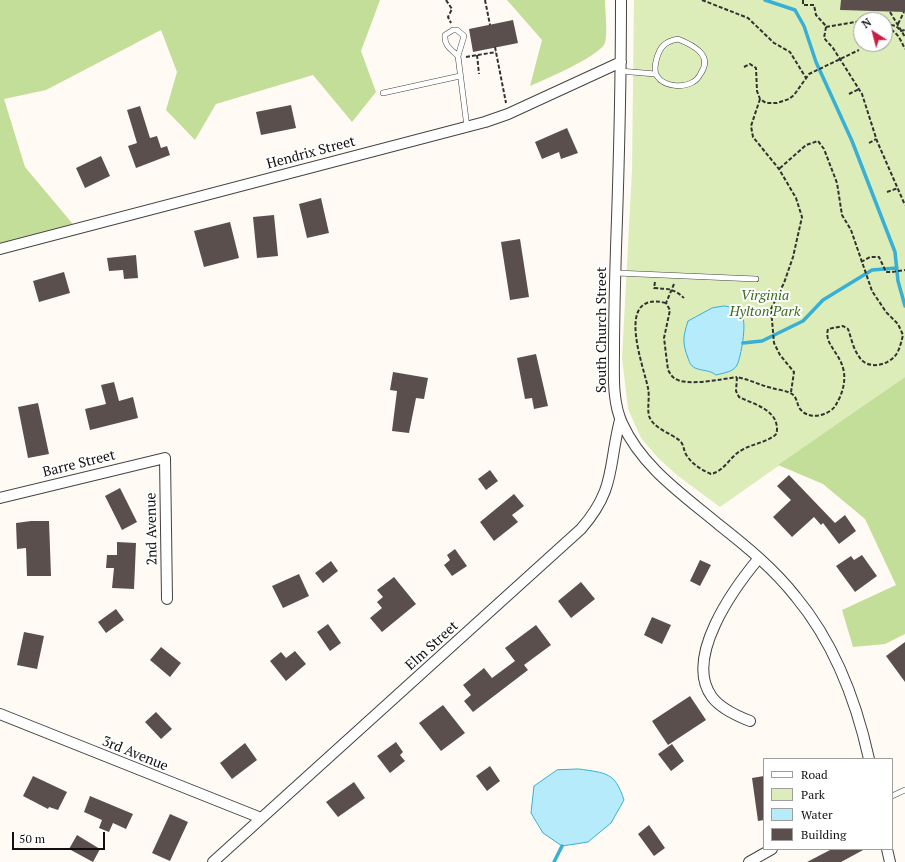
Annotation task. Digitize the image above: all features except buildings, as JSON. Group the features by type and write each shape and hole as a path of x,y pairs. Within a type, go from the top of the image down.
{"street":[{"name":"South Church Street","path":"621,0 620,148 614,378 620,420 632,442 647,463 759,558 796,596 825,638 849,688 857,711 869,758"},
{"name":"Hendrix Street","path":"0,249 468,127 508,114 620,67"},
{"name":"Elm Street","path":"213,862 580,530 598,508 607,489 620,420"},
{"name":"Barre Street","path":"0,498 165,458"},
{"name":"2nd Avenue","path":"165,458 168,599"},
{"path":"750,722 729,712 712,696 705,674 704,663 706,651 718,618 738,584 759,558"},
{"name":"3rd Avenue","path":"0,714 261,818"},
{"path":"748,862 770,850"},
{"path":"887,850 890,862"}],"lane":[{"path":"458,56 448,47 445,41 445,35 453,30 457,30 464,36 458,56 468,127"},
{"path":"620,67 656,74 659,79 682,87 695,81 704,70 704,56 699,50 681,40 670,41 661,48 655,64 656,74"},
{"path":"383,93 460,76"},
{"path":"616,273 676,277 756,279"},
{"path":"893,796 905,790"}],"path":[{"path":"446,0 452,6 448,17 454,27"},
{"path":"485,0 490,25"},
{"path":"702,0 748,18 774,43 790,52 806,78"},
{"path":"803,0 803,5 814,5 816,15 826,26"},
{"path":"898,24 904,12"},
{"path":"893,16 905,37"},
{"path":"826,26 853,22"},
{"path":"893,25 896,26 901,31"},
{"path":"826,26 824,38 833,48 859,89 876,139 905,205"},
{"path":"893,30 899,35 905,49"},
{"path":"901,31 905,30"},
{"path":"495,47 508,114"},
{"path":"465,57 496,52"},
{"path":"760,100 766,102 784,102 794,95 809,74 840,61 856,52"},
{"path":"477,55 479,74"},
{"path":"744,67 750,64 756,68 758,94 760,100 751,126 753,138 779,169 796,198 802,217 793,257 784,283 771,309 774,343 780,356 794,372 790,393"},
{"path":"849,94 859,89"},
{"path":"869,143 876,139"},
{"path":"737,377 736,391 739,397 773,415 778,431 775,435 768,439 742,449 734,455 720,471 711,474 699,468 686,455 685,447 680,441 654,424 649,415 649,392 636,347 637,313 642,305 656,301 666,304 670,310 664,338 668,370 674,379 685,383 737,377 754,380 766,387 790,393 797,399 800,410 809,415 817,416 834,409 842,390 844,376 842,364 828,342 826,336 828,329 843,326 848,329 858,356 873,366 884,364 894,358 903,335 898,324 886,312 872,291 867,280 851,230 842,215 837,183 824,149 818,141 806,145 779,169"},
{"path":"887,192 898,188"},
{"path":"861,262 870,257 879,257 886,272 905,270"},
{"path":"656,276 654,288 672,289 684,298"},
{"path":"666,304 676,277"}],"green space":[{"path":"0,0 380,0 361,51 376,92 352,122 313,75 216,104 195,140 166,110 177,72 161,30 46,90 4,99 25,167 77,229 0,249"},
{"path":"507,0 605,0 605,43 601,48 583,61 530,86 542,40"},
{"name":"Virginia Hylton Park","path":"634,0 841,0 841,10 905,12 905,377 720,507 678,476 658,458 641,438 628,409 622,358 632,170"},
{"path":"905,377 905,634 885,644 853,647 842,610 896,585 865,519 823,484 778,465"}],"water":[{"path":"724,306 734,309 742,316 744,325 743,340 739,361 736,367 728,372 716,375 711,372 695,368 691,365 685,348 684,336 688,321 712,308"},
{"path":"579,769 603,773 613,779 621,791 624,800 611,823 588,842 562,846 543,833 531,813 534,786 557,770"}],"waterway":[{"path":"765,0 795,10 804,26 816,62 852,141 895,252 898,281 905,306"},
{"path":"743,343 762,341 803,321 823,300 872,270 897,268"},
{"path":"554,862 562,846"}]}
